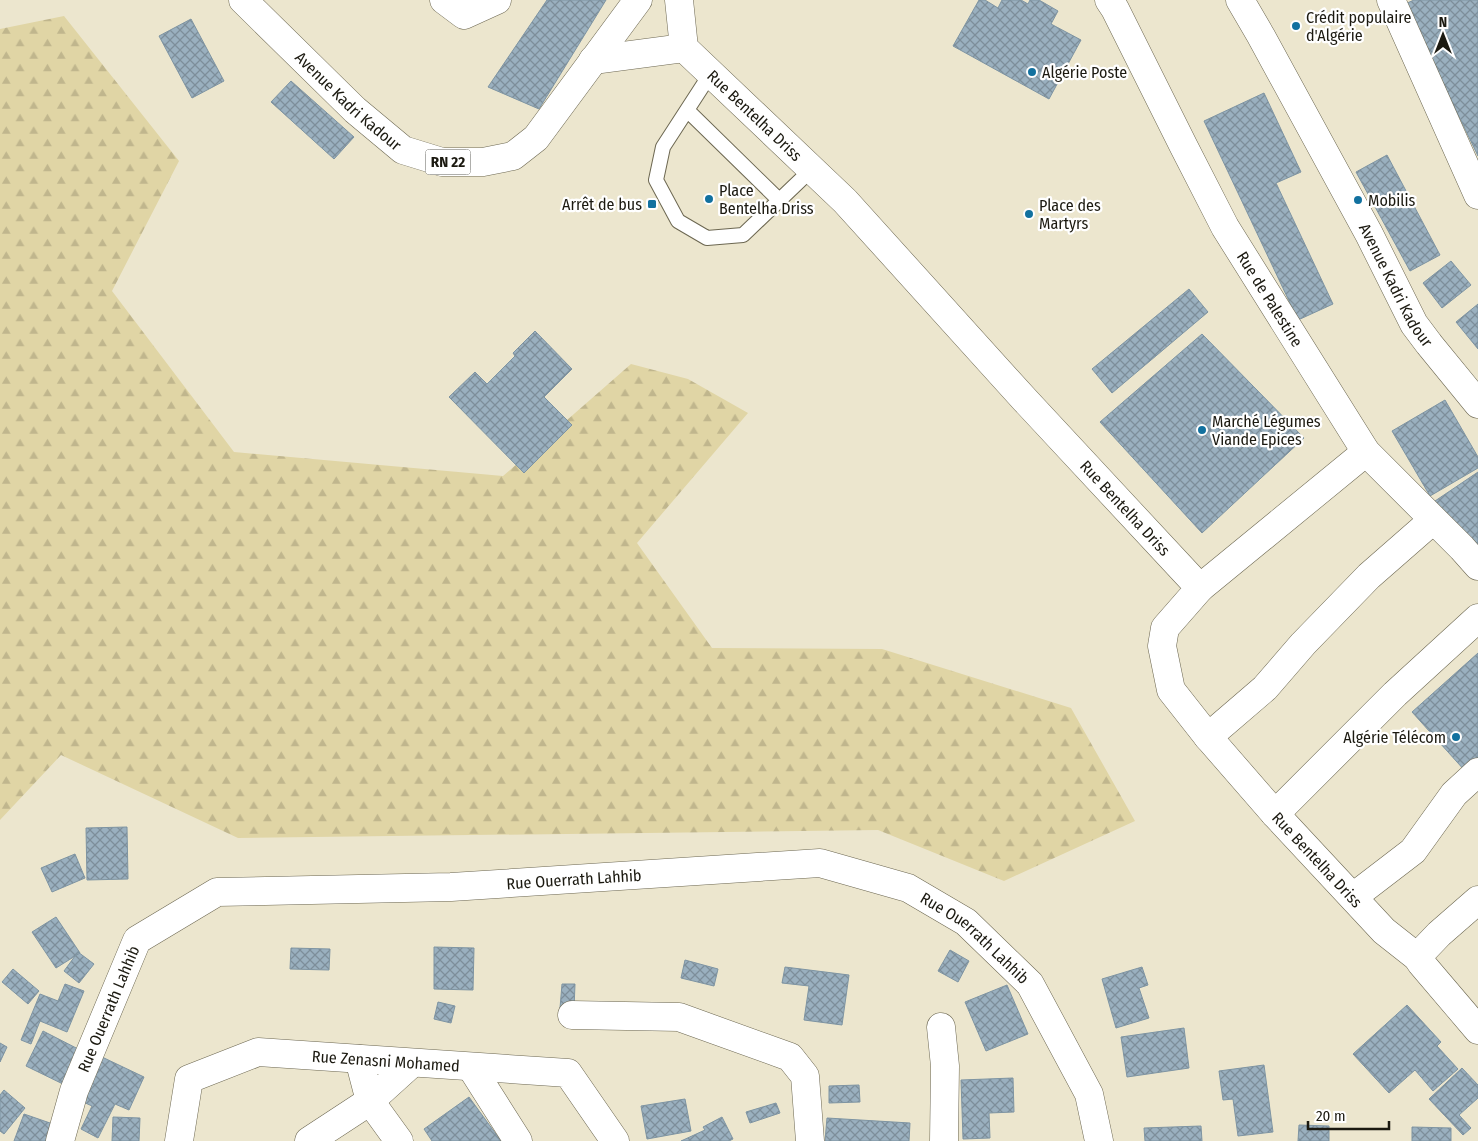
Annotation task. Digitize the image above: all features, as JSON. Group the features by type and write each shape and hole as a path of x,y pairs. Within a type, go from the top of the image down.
{"street":[{"name":"Avenue Kadri Kadour","path":"243,0 355,110 403,150 442,162 483,162 513,156 536,138 638,0"},
{"path":"444,0 464,15 497,0"},
{"path":"593,60 684,48 679,0"},
{"name":"Rue de Palestine","path":"1109,0 1225,227 1366,452 1478,566"},
{"name":"Avenue Kadri Kadour","path":"1240,0 1369,234 1414,324 1428,344 1478,404"},
{"path":"1391,0 1478,195"},
{"name":"Rue Bentelha Driss","path":"684,48 845,201 1025,400 1200,588 1165,628 1162,646 1171,690 1208,738 1275,814 1384,932 1418,957 1478,1030"},
{"path":"1200,588 1366,452"},
{"path":"1208,738 1265,688 1303,644 1369,576 1433,520"},
{"path":"1275,814 1395,694 1478,618"},
{"path":"1353,897 1413,851 1454,794 1478,772"},
{"name":"Rue Ouerrath Lahhib","path":"60,1141 74,1091 137,940 216,892 451,887 820,863 908,888 966,922 1030,984 1089,1094 1099,1141"},
{"path":"1418,957 1439,934 1478,900"},
{"path":"572,1016 678,1017 790,1057 805,1076 810,1141"},
{"path":"941,1027 945,1066 944,1141"},
{"name":"Rue Zenasni Mohamed","path":"179,1141 189,1079 258,1052 568,1073 614,1141"},
{"path":"359,1059 370,1101 399,1141"},
{"path":"309,1141 370,1101 412,1063"},
{"path":"471,1067 518,1141"}],"lane":[{"path":"711,73 664,147 656,180 678,221 707,238 743,235 811,170"},
{"path":"687,110 779,200"}],"green space":[{"path":"64,16 179,161 112,291 234,452 503,476 631,364 688,379 748,413 637,543 712,648 882,649 1071,708 1135,821 1004,881 878,830 238,838 61,755 0,820 0,29"}],"building":[{"path":"547,0 606,0 539,109 488,87"},
{"name":"Algérie Poste","path":"979,0 985,0 998,8 1002,0 1021,0 1028,4 1030,0 1039,0 1058,11 1051,24 1081,40 1049,99 953,46"},
{"path":"1414,0 1478,0 1478,156 1405,4"},
{"path":"191,19 224,81 192,98 159,36"},
{"path":"291,81 354,137 334,159 271,102"},
{"path":"1264,93 1301,172 1276,183 1333,304 1298,320 1204,121"},
{"path":"1387,155 1440,255 1410,271 1356,172"},
{"path":"1451,261 1471,285 1442,308 1423,283"},
{"path":"1189,289 1208,312 1112,393 1092,369"},
{"path":"1478,304 1478,349 1456,322"},
{"path":"535,331 572,369 544,397 572,425 524,473 449,397 475,372 487,384 515,356 513,353"},
{"name":"Marché Légumes Viande Epices","path":"1202,334 1304,438 1202,533 1100,422"},
{"path":"1445,400 1478,457 1478,468 1430,496 1392,431"},
{"path":"1478,472 1478,545 1468,552 1435,501"},
{"name":"Algérie Télécom","path":"1478,653 1478,761 1466,772 1412,712"},
{"path":"127,827 128,879 87,880 86,828"},
{"path":"75,854 85,878 52,892 41,868"},
{"path":"56,917 80,953 56,968 32,932"},
{"path":"434,947 474,948 473,990 434,989"},
{"path":"291,948 330,949 329,970 290,969"},
{"path":"950,950 969,961 958,982 938,971"},
{"path":"78,952 94,964 79,983 64,971"},
{"path":"685,960 718,969 714,986 681,978"},
{"path":"785,967 849,975 842,1025 804,1020 809,986 782,983"},
{"path":"1142,967 1148,985 1139,988 1149,1018 1116,1028 1102,979"},
{"path":"13,969 39,991 28,1004 2,982"},
{"path":"65,984 84,991 67,1032 40,1021 31,1044 21,1040 40,994 58,1001"},
{"path":"562,984 575,984 574,1009 560,1008"},
{"path":"1007,985 1028,1034 986,1051 965,1002"},
{"path":"438,1002 455,1006 451,1023 434,1019"},
{"path":"1407,1005 1441,1042 1437,1046 1458,1069 1433,1091 1415,1070 1389,1093 1353,1054"},
{"path":"1184,1028 1189,1068 1127,1077 1121,1037"},
{"path":"43,1031 84,1052 67,1086 26,1066"},
{"path":"0,1043 7,1047 0,1062"},
{"path":"102,1057 144,1077 129,1110 115,1104 98,1138 81,1129 92,1106 81,1101"},
{"path":"1264,1065 1273,1132 1238,1136 1233,1099 1223,1100 1219,1071"},
{"path":"1462,1068 1478,1085 1478,1098 1459,1115 1471,1128 1463,1135 1429,1099"},
{"path":"1013,1078 1014,1112 989,1113 990,1138 963,1139 961,1080"},
{"path":"859,1085 860,1102 829,1103 829,1086"},
{"path":"4,1090 25,1108 4,1134 0,1131 0,1095"},
{"path":"469,1097 501,1141 432,1141 424,1129"},
{"path":"685,1099 691,1131 647,1139 641,1106"},
{"path":"776,1103 780,1113 750,1123 746,1112"},
{"path":"24,1114 53,1124 46,1141 14,1141"},
{"path":"113,1117 140,1118 139,1141 112,1141"},
{"path":"722,1117 733,1139 729,1141 681,1141 705,1130 703,1127"},
{"path":"827,1118 910,1123 909,1141 825,1141"},
{"path":"1299,1125 1329,1126 1329,1141 1298,1141"},
{"path":"1201,1126 1202,1141 1145,1141 1144,1128"},
{"path":"1412,1127 1451,1128 1451,1141 1412,1141"}],"place":[{"name":"Crédit populaire d'Algérie","path":"1296,26"},
{"name":"Algérie Poste","path":"1032,72"},
{"name":"Place Bentelha Driss","path":"709,199"},
{"name":"Mobilis","path":"1358,200"},
{"name":"Arrêt de bus","path":"652,204"},
{"name":"Place des Martyrs","path":"1029,214"},
{"name":"Marché Légumes Viande Epices","path":"1202,430"},
{"name":"Algérie Télécom","path":"1456,737"}]}
